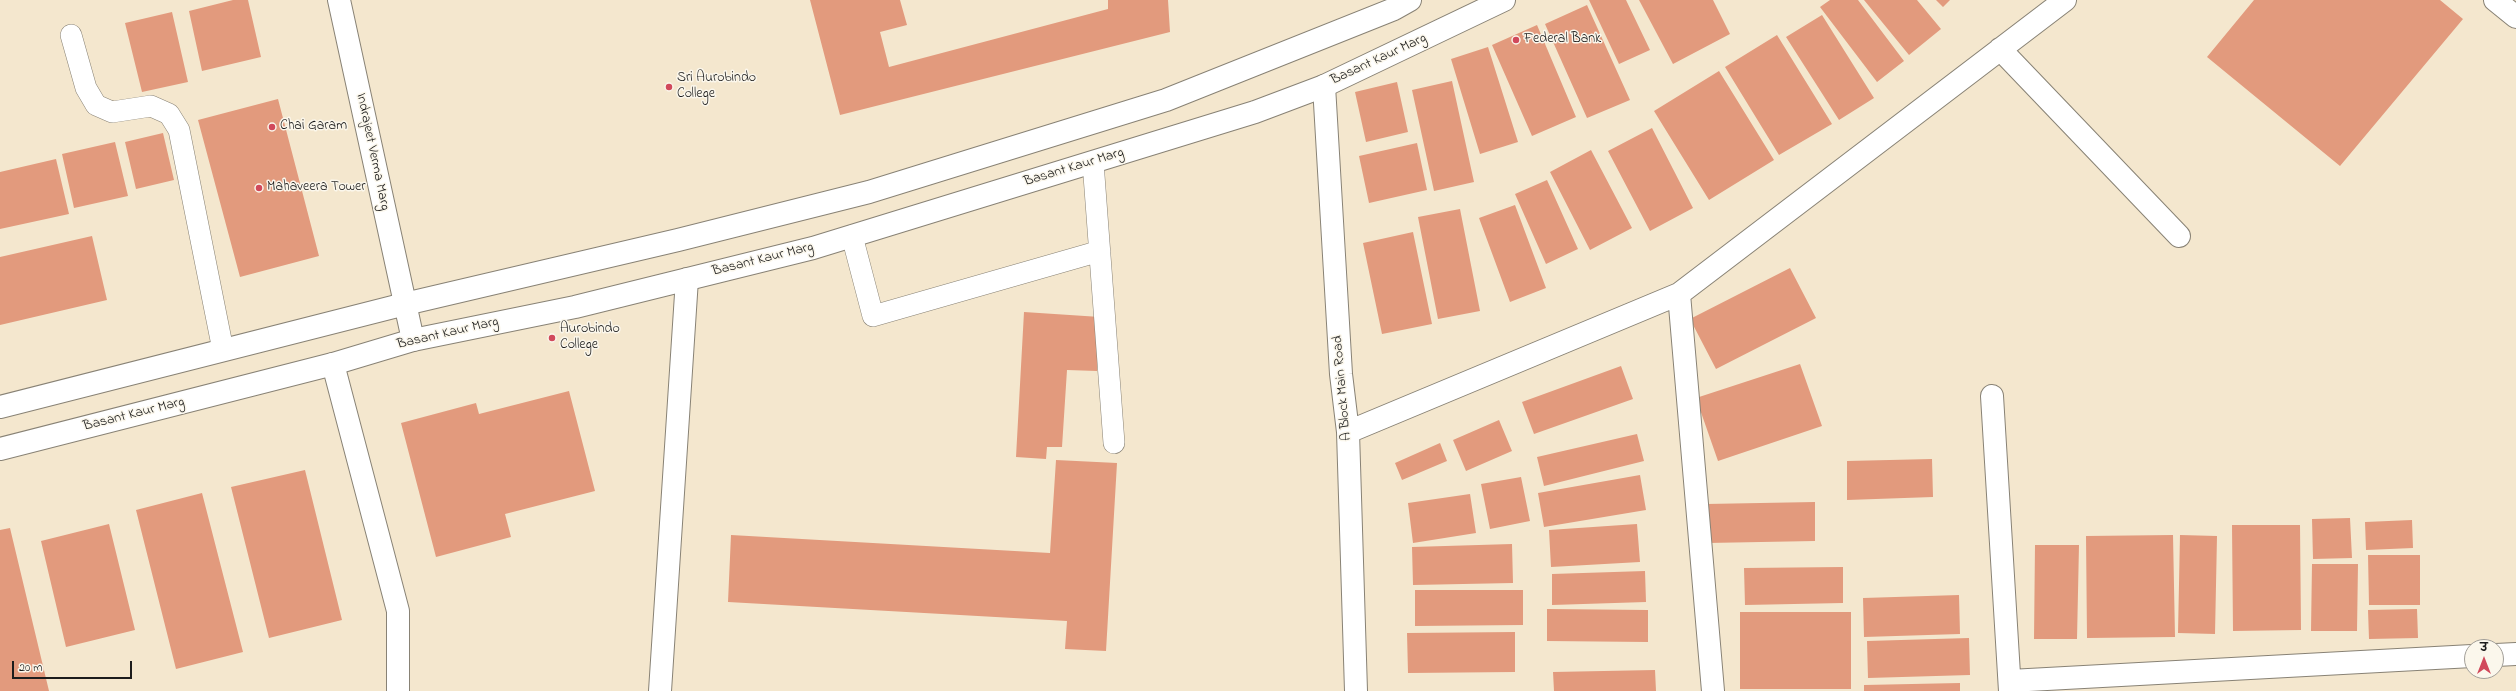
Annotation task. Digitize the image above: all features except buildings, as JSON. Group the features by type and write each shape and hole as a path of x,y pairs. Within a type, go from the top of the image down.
{"street":[{"name":"Indrajeet Verma Marg","path":"339,0 414,340"},
{"path":"0,407 405,304 678,240 869,192 1166,100 1394,9 1410,0"},
{"name":"Basant Kaur Marg","path":"0,449 333,364 414,340 575,307 852,236 1255,112 1324,86 1504,0"},
{"path":"1348,432 1679,294 2065,0"},
{"path":"2495,0 2516,17"},
{"path":"2000,49 2179,236"},
{"name":"A Block Main Road","path":"1324,86 1341,374 1348,432 1356,691"},
{"path":"660,691 687,279"},
{"path":"1679,294 1712,691"},
{"path":"333,364 398,611 398,691"},
{"path":"1992,396 2010,686 2464,657"},
{"path":"2504,655 2516,654"}],"lane":[{"path":"71,35 86,88 96,105 112,112 151,106 169,114 179,130 223,350"},
{"path":"1093,162 1114,444"},
{"path":"852,236 873,316 1100,251"}],"place":[{"name":"Federal Bank","path":"1516,40"},
{"name":"Sri Aurobindo College","path":"669,87"},
{"name":"Chai Garam","path":"272,127"},
{"name":"Mahaveera Tower","path":"259,188"},
{"name":"Aurobindo College","path":"552,338"}]}
